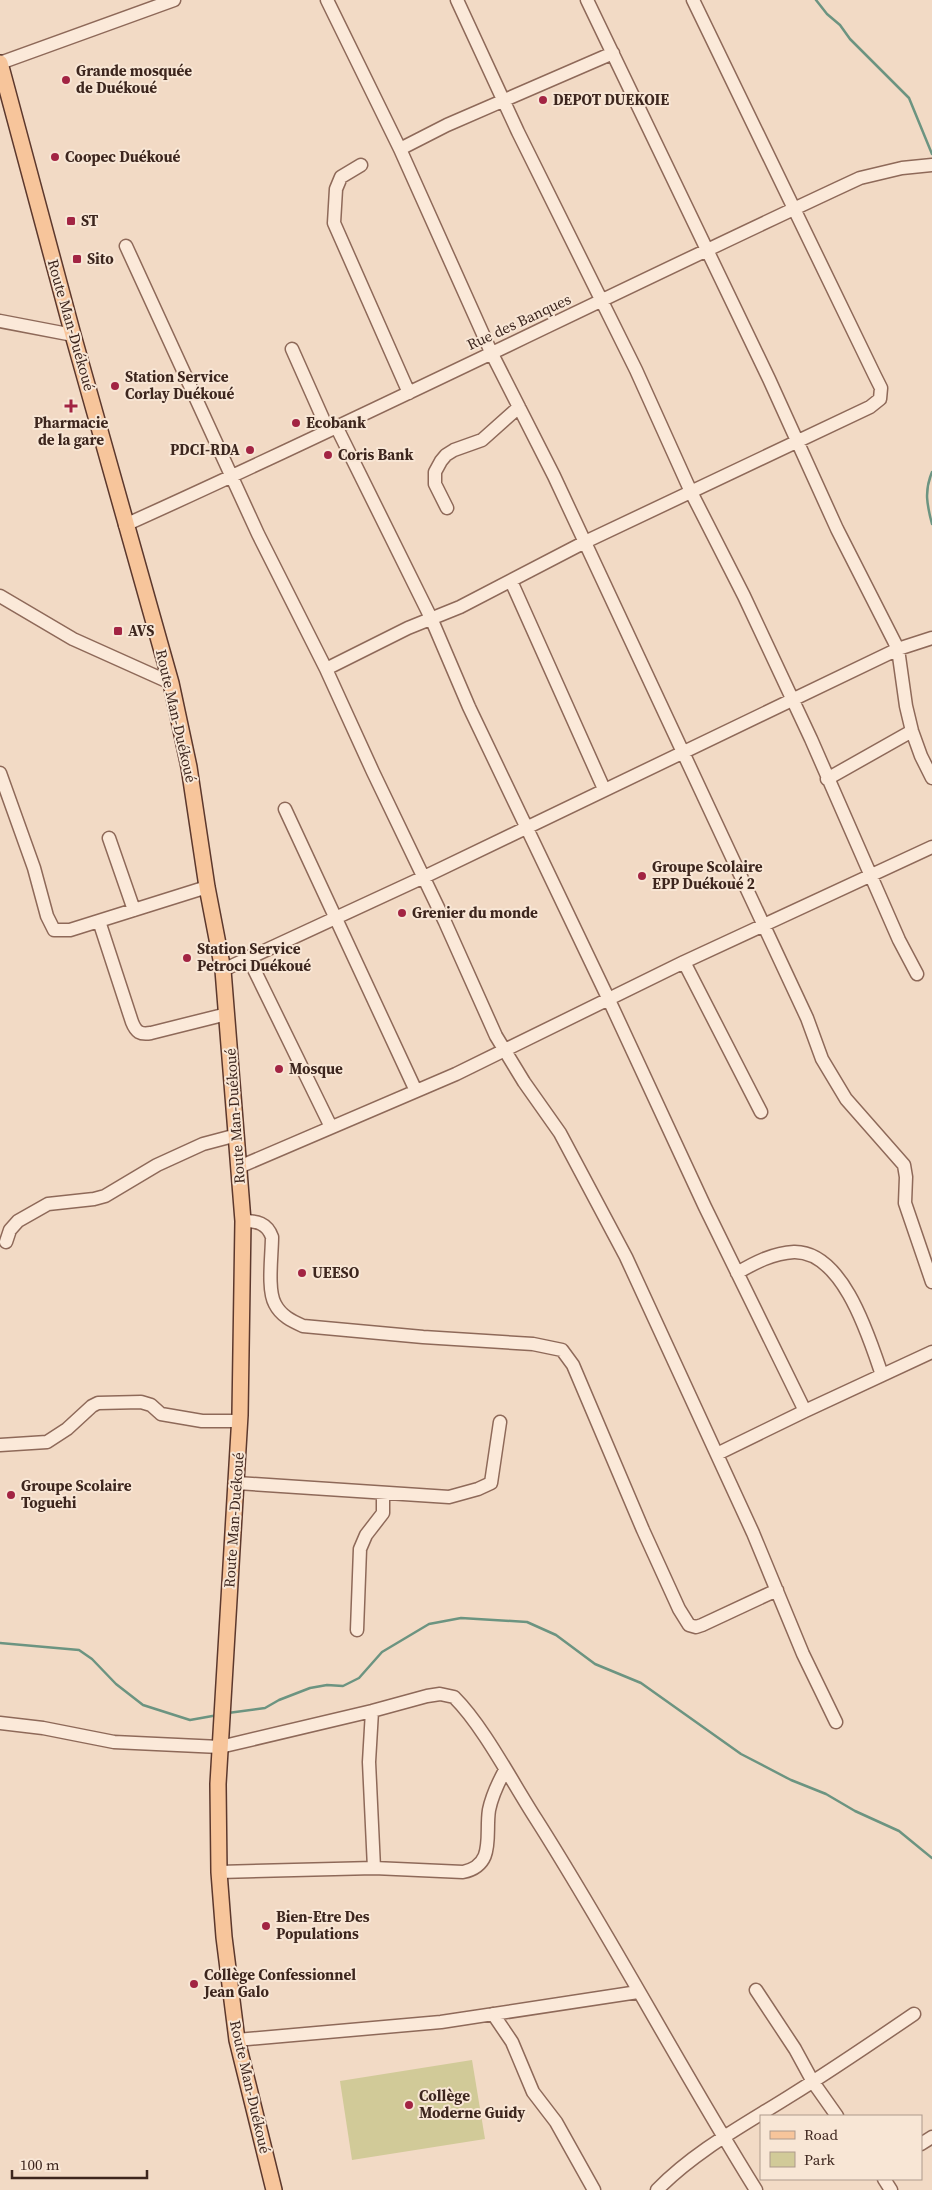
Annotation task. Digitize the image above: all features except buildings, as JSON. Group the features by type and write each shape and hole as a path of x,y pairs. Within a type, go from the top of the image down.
{"main road":[{"name":"Route Man-Duékoué","path":"0,63 125,525 171,683 189,766 207,887 223,970 243,1221 240,1421 220,1748 219,1872 224,1937 237,2040 274,2190"}],"street":[{"path":"0,63 174,0"},
{"path":"328,0 400,149 491,352 585,542 807,1018 822,1059 846,1099 904,1165 906,1177 905,1203 932,1282"},
{"path":"457,0 603,301 691,492 744,596 872,875 899,940 917,974"},
{"path":"587,0 834,521 898,649 906,706 912,731 921,756 932,778"},
{"path":"326,669 431,618 460,607 585,542 798,442 870,407 880,399 881,394 875,376 693,0"},
{"path":"400,149 447,125 612,53"},
{"path":"361,165 341,177 336,189 334,223 408,393"},
{"name":"Rue des Banques","path":"125,525 232,477 491,352 603,301 860,178 902,168 932,165"},
{"path":"126,246 272,563 326,669 504,1052 560,1133 626,1257 718,1454 777,1590 802,1654 836,1722"},
{"path":"0,321 73,335"},
{"path":"292,349 431,618 469,707 737,1273 805,1411"},
{"path":"448,508 435,484 435,472 441,462 446,455 454,450 482,440 519,407"},
{"path":"510,581 604,789"},
{"path":"0,596 73,639 171,683"},
{"path":"223,970 424,877 898,649 932,638"},
{"path":"827,779 912,731"},
{"path":"0,773 34,868 52,928 62,931 98,922 207,887"},
{"path":"285,809 416,1092"},
{"path":"109,838 134,910"},
{"path":"240,1167 416,1092 504,1052 684,962 932,847"},
{"path":"98,922 132,1022 137,1031 151,1034 227,1014"},
{"path":"248,957 331,1127"},
{"path":"684,962 761,1112"},
{"path":"6,1242 10,1230 18,1221 48,1204 105,1196 157,1165 203,1144 237,1135"},
{"path":"243,1221 258,1221 270,1231 274,1304 289,1319 303,1326 423,1337 533,1344 551,1346 562,1350 568,1356 581,1381 643,1530 682,1615 689,1625 696,1627 702,1625 777,1590"},
{"path":"737,1273 756,1262 782,1253 805,1253 818,1259 837,1275 846,1291 872,1347 882,1375"},
{"path":"718,1454 932,1352"},
{"path":"0,1444 47,1442 67,1429 92,1406 98,1403 141,1402 151,1405 161,1414 202,1421 240,1421"},
{"path":"237,1483 449,1497 478,1489 491,1483 500,1422"},
{"path":"357,1630 360,1549 366,1536 384,1513 383,1493"},
{"path":"0,1723 43,1728 114,1742 220,1748 372,1712 427,1696 440,1694 454,1697 477,1727 577,1884 638,1992 756,2190"},
{"path":"372,1712 369,1762 374,1868"},
{"path":"219,1872 374,1868 463,1872 476,1867 485,1858 489,1812 495,1788 505,1770"},
{"path":"756,1990 796,2049 813,2082 835,2115"},
{"path":"237,2040 441,2022 638,1992"},
{"path":"493,2014 512,2042 533,2092 561,2130 594,2190"},
{"path":"761,2115 914,2014"},
{"path":"657,2190 676,2171 760,2115"}],"green space":[{"path":"472,2060 485,2139 352,2160 340,2081"}],"waterway":[{"path":"816,0 827,14 840,25 850,39 909,98 932,154"},
{"path":"932,472 929,479 927,498 932,524"},
{"path":"228,1713 265,1708 279,1700 310,1688 327,1685 343,1686 359,1678 382,1652 429,1624 461,1618 527,1622 556,1635 595,1664 641,1683 741,1754 899,1831 932,1858"},
{"path":"0,1643 79,1650 92,1659 116,1684 143,1705 190,1720 218,1715"}],"place":[{"name":"Grande mosquée de Duékoué","path":"66,80"},
{"name":"DEPOT DUEKOIE","path":"543,100"},
{"name":"Coopec Duékoué","path":"55,157"},
{"name":"ST","path":"71,221"},
{"name":"Sito","path":"77,259"},
{"name":"Station Service Corlay Duékoué","path":"115,386"},
{"name":"Pharmacie de la gare","path":"71,406"},
{"name":"Ecobank","path":"296,423"},
{"name":"PDCI-RDA","path":"250,450"},
{"name":"Coris Bank","path":"328,455"},
{"name":"AVS","path":"118,631"},
{"name":"Groupe Scolaire EPP Duékoué 2","path":"642,876"},
{"name":"Grenier du monde","path":"402,913"},
{"name":"Station Service Petroci Duékoué","path":"187,958"},
{"name":"Mosque","path":"279,1069"},
{"name":"UEESO","path":"302,1273"},
{"name":"Groupe Scolaire Toguehi","path":"11,1495"},
{"name":"Bien-Etre Des Populations","path":"266,1926"},
{"name":"Collège Confessionnel Jean Galo","path":"194,1984"},
{"name":"Collège Moderne Guidy","path":"409,2105"}]}
